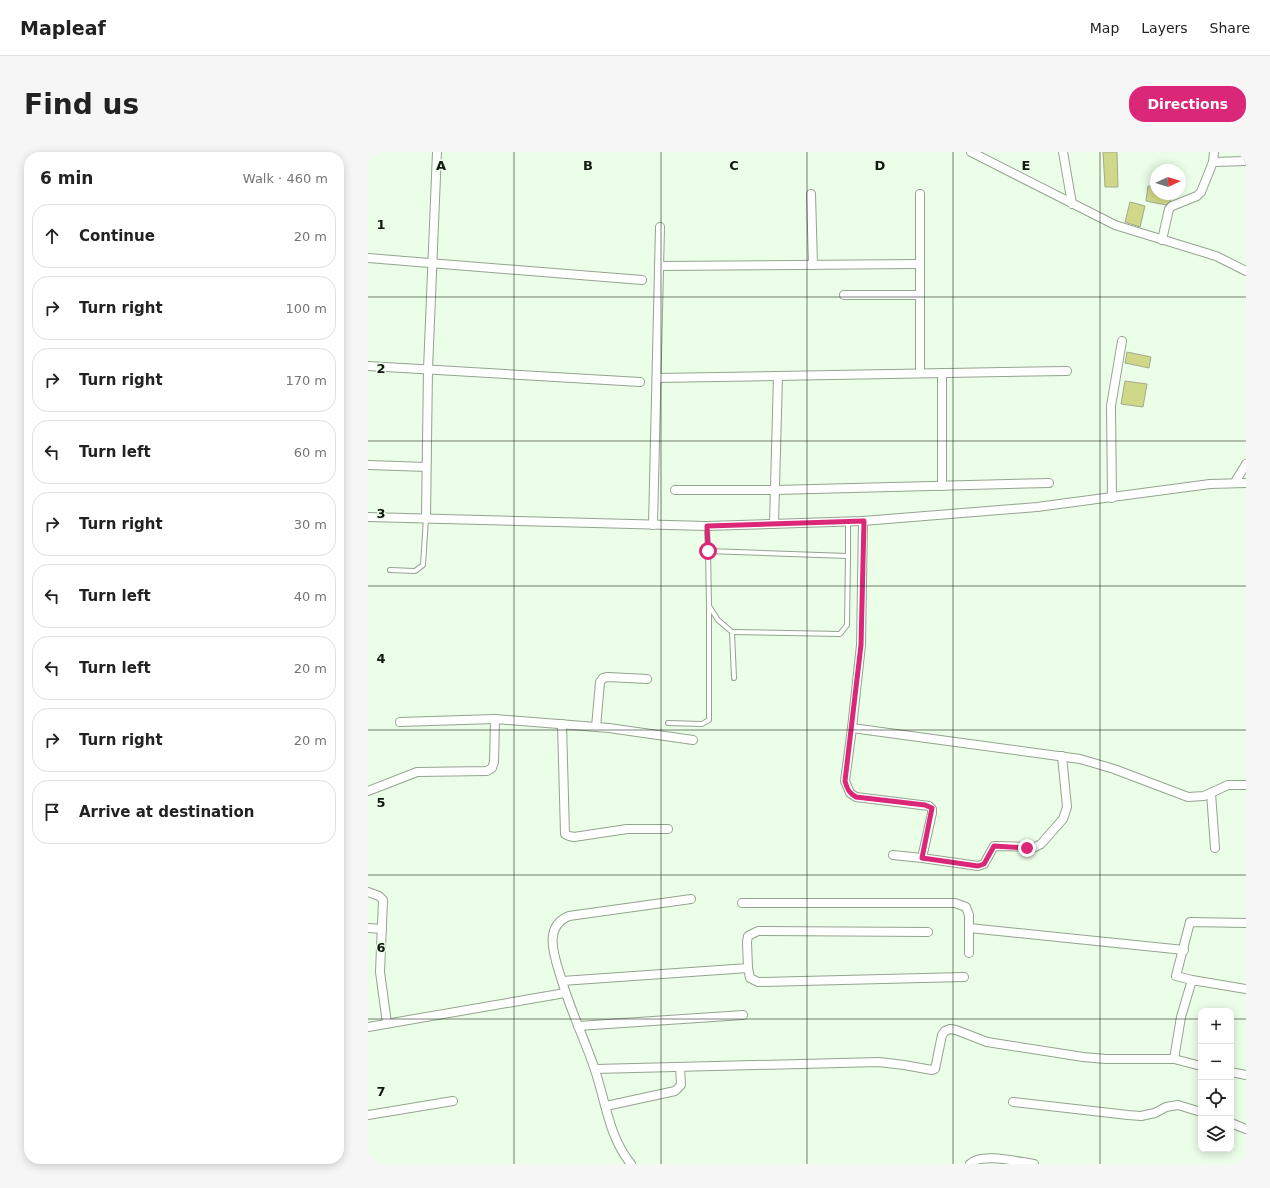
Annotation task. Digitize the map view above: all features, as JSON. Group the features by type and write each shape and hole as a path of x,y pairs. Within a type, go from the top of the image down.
{"street":[{"path":"426,518 428,369 437,152"},
{"path":"971,152 1115,225 1229,261 1246,271"},
{"path":"1063,152 1072,204"},
{"path":"1162,240 1170,207 1197,196 1201,192 1213,162 1214,152"},
{"path":"1213,162 1246,161"},
{"path":"811,194 813,265"},
{"path":"920,194 920,373"},
{"path":"653,525 660,227"},
{"path":"368,258 642,280"},
{"path":"659,266 920,264"},
{"path":"844,295 920,296"},
{"path":"1112,498 1111,406 1122,341"},
{"path":"368,366 640,382"},
{"path":"657,378 1067,371"},
{"path":"942,373 942,486"},
{"path":"774,524 778,376"},
{"path":"1235,482 1246,464"},
{"path":"369,465 426,467"},
{"path":"368,517 707,526 848,522 1037,507 1235,482 1246,483"},
{"path":"675,490 775,490 1050,483"},
{"path":"864,521 861,645 845,781 850,793 856,797 925,805 932,808 922,858"},
{"path":"596,727 600,682 603,678 647,679"},
{"path":"400,722 495,719 596,727 693,740"},
{"path":"368,791 417,772 487,771 492,768 494,762 495,719"},
{"path":"562,724 565,834 574,837 627,829 668,829"},
{"path":"852,728 1062,756 1101,765 1188,797 1200,797 1228,785 1246,785"},
{"path":"894,855 978,866 984,864 994,846 1032,848 1041,844 1063,819 1067,812 1062,756"},
{"path":"1211,793 1215,848"},
{"path":"368,892 379,896 383,900 380,972 387,1023"},
{"path":"631,1164 623,1154 613,1136 595,1069 565,993 552,950 552,940 555,926 561,919 569,916 691,899"},
{"path":"742,903 955,903 966,907 969,915 969,953"},
{"path":"1246,923 1190,922 1184,950 1176,976 1192,980 1246,988"},
{"path":"368,928 382,929"},
{"path":"969,928 1184,950"},
{"path":"928,932 758,931 748,936 748,968 750,978 758,982 964,977"},
{"path":"562,982 748,968"},
{"path":"1174,1059 1181,1017 1192,980"},
{"path":"368,1027 565,993"},
{"path":"578,1026 743,1015"},
{"path":"595,1069 879,1062 904,1064 932,1070 935,1069 937,1064 942,1035 945,1031 950,1029 987,1042 1083,1057 1106,1059 1174,1059 1198,1065"},
{"path":"606,1106 675,1091 681,1085 680,1067"},
{"path":"1234,1073 1246,1075"},
{"path":"368,1115 453,1101"},
{"path":"1013,1102 1128,1115 1148,1114 1166,1107 1178,1106 1198,1111"},
{"path":"1234,1124 1246,1129"},
{"path":"970,1164 978,1158 1034,1164"}],"lane":[{"path":"390,570 415,571 423,565 426,518"},
{"path":"709,606 716,617 732,632 840,634 847,625 848,522"},
{"path":"668,723 702,724 709,720 707,526"},
{"path":"708,551 848,556"},
{"path":"732,632 734,678"}],"building":[{"path":"1103,152 1117,152 1118,187 1105,187"},
{"path":"1148,186 1150,186 1150,200 1171,200 1166,205 1146,201"},
{"path":"1130,202 1145,206 1140,227 1125,222"},
{"path":"1127,352 1151,357 1149,368 1125,363"},
{"path":"1125,381 1147,384 1143,407 1121,404"}],"route":[{"path":"708,551 707,526 864,521 861,645 845,781 847,788 850,793 856,797 925,805 932,808 922,858 978,866 984,864 994,846 1000,845 1027,848"}]}
